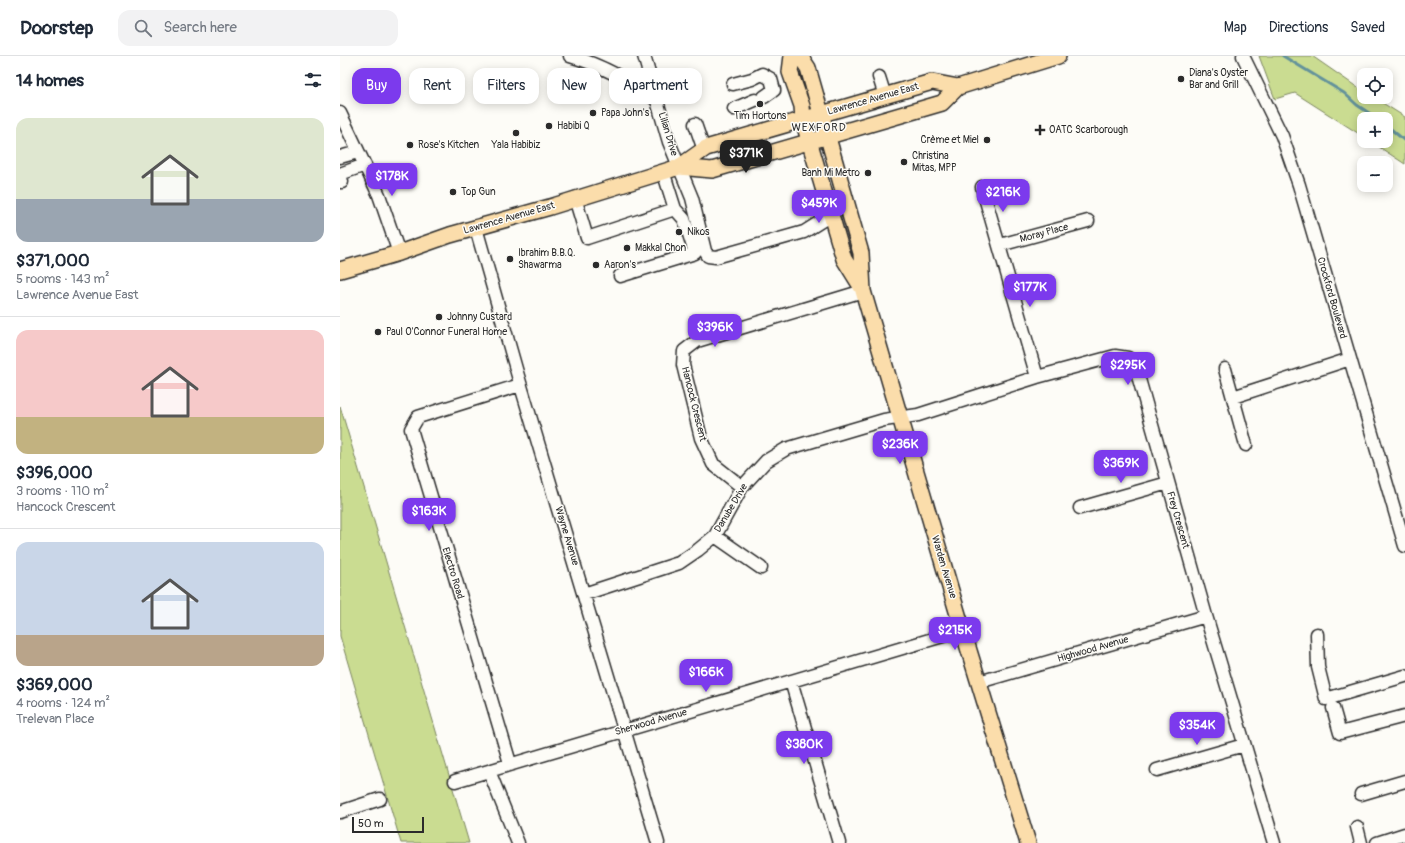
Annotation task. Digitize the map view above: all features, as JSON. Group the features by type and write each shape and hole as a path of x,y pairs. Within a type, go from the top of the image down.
{"main road":[{"name":"Warden Avenue","path":"792,56 790,72 802,106 803,120 844,259 864,291"},
{"name":"Warden Avenue","path":"800,56 808,68 822,114 861,253 864,291 963,630 1028,843"},
{"name":"Lawrence Avenue East","path":"679,167 712,170 810,142 942,103 958,87 1058,56"},
{"name":"Lawrence Avenue East","path":"340,270 399,253 450,235 679,167 704,150 822,114 932,82 958,87"}],"street":[{"path":"570,56 587,61 609,71"},
{"name":"Lilian Drive","path":"644,56 648,68"},
{"name":"Crockford Boulevard","path":"1243,56 1282,136 1299,185 1405,546"},
{"path":"732,84 752,79 762,74 771,79 774,90 734,109"},
{"path":"879,77 885,96"},
{"name":"Lilian Drive","path":"658,104 669,142 692,198 705,251 708,256 716,257 804,232 831,215"},
{"path":"340,113 379,195 399,253"},
{"path":"695,124 704,150"},
{"path":"340,157 358,152"},
{"path":"340,182 342,182 340,173 365,165"},
{"path":"620,276 695,253 684,219 675,209 663,172"},
{"path":"982,187 1037,377"},
{"path":"575,198 587,238 675,209"},
{"name":"Moray Place","path":"1000,245 1088,221"},
{"name":"Wayne Avenue","path":"476,228 520,384 658,843"},
{"name":"Hancock Crescent","path":"742,487 713,464 701,438 683,365 684,351 696,341 864,291"},
{"name":"Frey Crescent","path":"900,417 918,415 1037,377 1115,356 1128,358 1135,365 1206,616 1274,843"},
{"path":"1233,397 1350,360"},
{"path":"1225,369 1246,445"},
{"name":"Electro Road","path":"510,763 411,429 418,417 520,384"},
{"name":"Danube Drive","path":"584,594 679,563 715,536 742,487 766,461 786,449 884,420 900,417"},
{"path":"1080,508 1168,483"},
{"path":"715,536 761,568"},
{"name":"Highwood Avenue","path":"979,682 1206,616"},
{"name":"Sherwood Avenue","path":"455,781 510,763 963,630"},
{"path":"1317,634 1318,667 1326,699 1405,676"},
{"path":"790,681 839,843"},
{"path":"1333,708 1340,733 1405,716"},
{"path":"1156,770 1244,745"},
{"path":"489,771 518,843"},
{"path":"1361,794 1405,781"},
{"path":"340,812 380,799"},
{"path":"1357,827 1361,843"},
{"path":"1377,843 1405,834"}],"green space":[{"path":"1259,56 1312,56 1357,87 1357,104 1384,104 1405,117 1405,164 1381,148 1393,148 1393,112 1357,112 1357,133 1295,93 1275,99"},
{"path":"340,406 469,843 401,843 340,636"}],"waterway":[{"path":"1283,56 1344,93 1368,112"},
{"path":"1393,131 1405,141"}],"place":[{"name":"Diana's Oyster Bar and Grill","path":"1181,79"},
{"name":"Tim Hortons","path":"760,104"},
{"name":"Papa John's","path":"593,113"},
{"name":"Habibi Q","path":"549,126"},
{"name":"OATC Scarborough","path":"1040,130"},
{"name":"Yala Habibiz","path":"516,133"},
{"name":"Crème et Miel","path":"987,140"},
{"name":"Rose's Kitchen","path":"410,145"},
{"name":"Christina Mitas, MPP","path":"904,162"},
{"name":"Banh Mi Metro","path":"868,173"},
{"name":"Top Gun","path":"453,192"},
{"name":"Nikos","path":"679,232"},
{"name":"Makkal Chon","path":"627,248"},
{"name":"Ibrahim B.B.Q. Shawarma","path":"510,259"},
{"name":"Aaron's","path":"596,265"},
{"name":"Johnny Custard","path":"439,317"},
{"name":"Paul O'Connor Funeral Home","path":"378,332"}],"district":[{"name":"WEXFORD","path":"819,127"}]}
